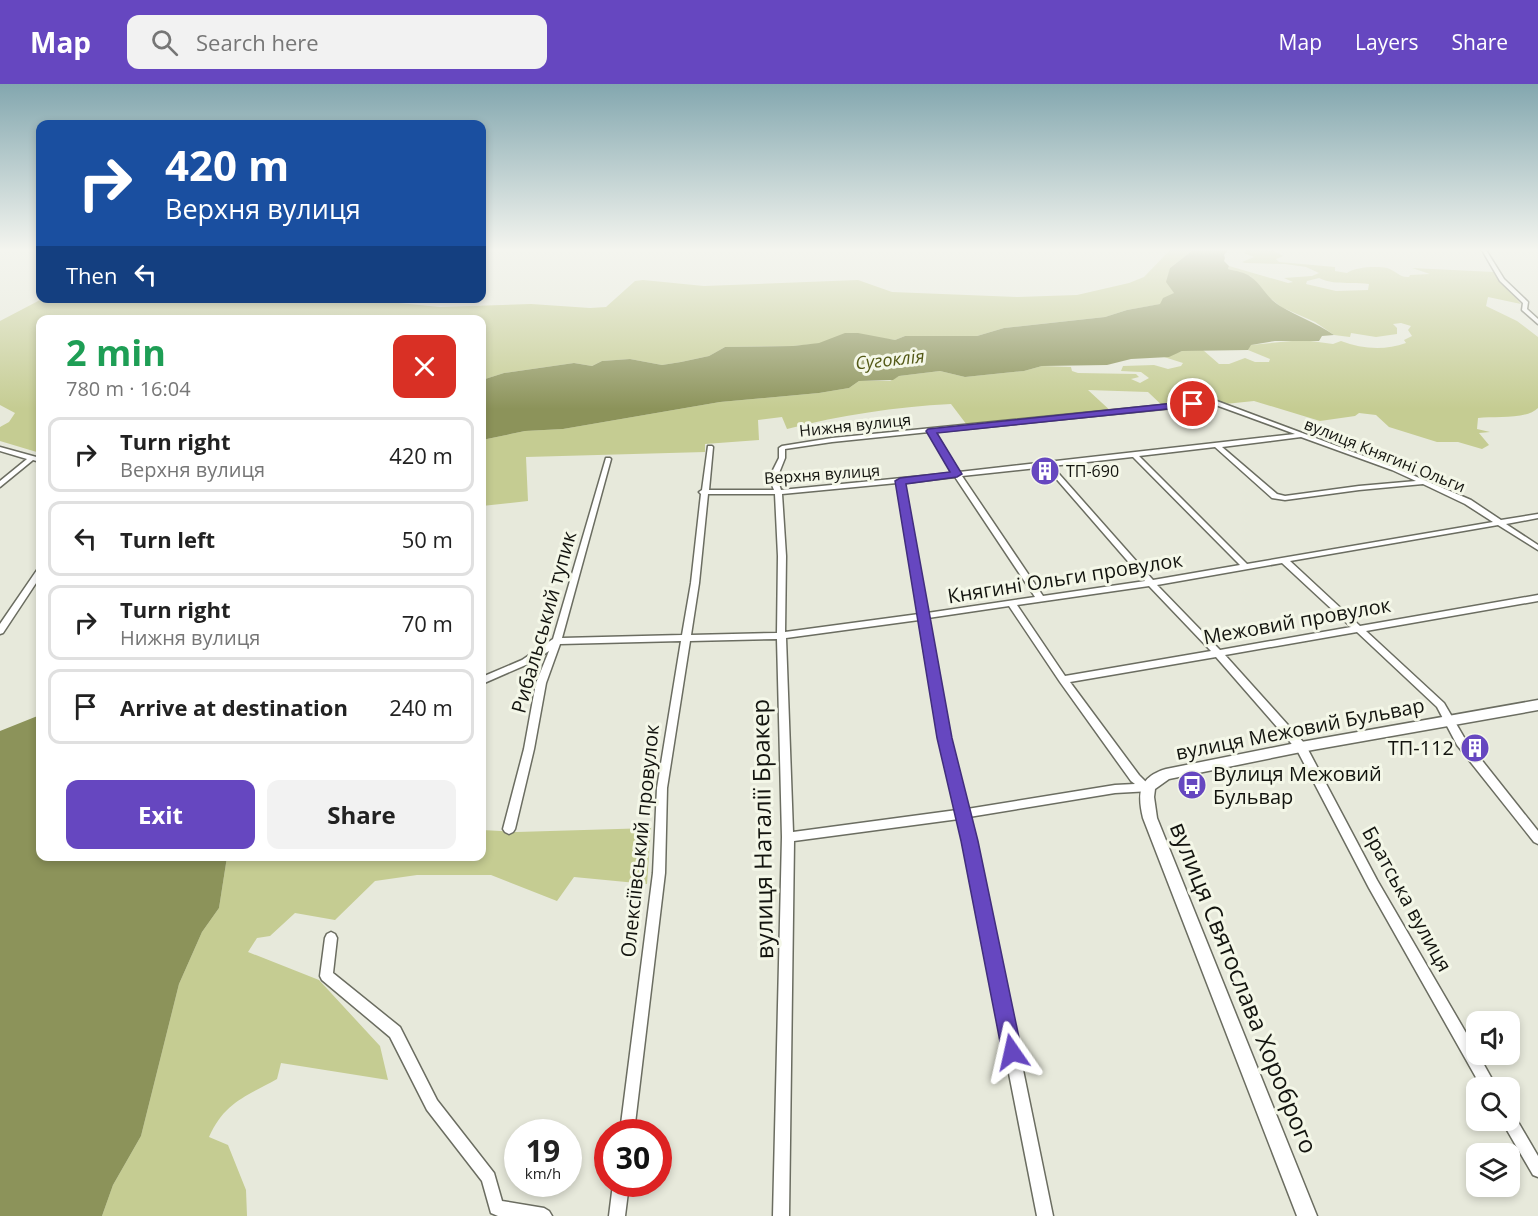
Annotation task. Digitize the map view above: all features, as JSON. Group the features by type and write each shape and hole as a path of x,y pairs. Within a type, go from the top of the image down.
{"street":[{"path":"1526,303 1524,309 1538,322"},
{"name":"Нижня вулиця","path":"785,446 1214,402"},
{"name":"вулиця Княгині Ольги","path":"1214,402 1394,470 1468,502 1538,548"},
{"path":"931,431 1040,598"},
{"name":"Верхня вулиця","path":"703,492 778,492 900,481 1301,436"},
{"name":"вулиця Наталії Бракер","path":"781,1216 788,837 781,636 782,556 778,492 773,478 782,458 782,448 785,446"},
{"name":"Олексіївський провулок","path":"629,1119 659,873 662,788 695,583 703,492 710,447"},
{"path":"1218,447 1275,496 1285,498 1359,488 1422,483"},
{"path":"0,449 36,459"},
{"path":"1135,456 1245,566"},
{"path":"0,485 36,459"},
{"name":"Рибальський тупик","path":"510,829 529,749 541,683 557,641 608,459"},
{"name":"Братська вулиця","path":"1047,464 1151,583 1219,654 1301,747 1373,884 1484,1077"},
{"path":"900,481 944,738 970,841 1045,1216"},
{"name":"Княгині Ольги провулок","path":"557,641 781,636 1151,583 1538,516"},
{"path":"1285,561 1441,705 1461,742 1538,839"},
{"path":"0,631 36,578"},
{"name":"Межовий провулок","path":"1063,680 1219,654 1358,627 1538,598"},
{"path":"1012,604 1063,680 1135,778 1148,788"},
{"path":"486,679 525,662 557,641"},
{"name":"вулиця Межовий Бульвар","path":"1148,788 1153,780 1166,774 1301,747 1538,705"},
{"path":"788,837 962,814 1115,789 1148,788"},
{"name":"вулиця Святослава Хороброго","path":"1148,788 1146,801 1150,819 1307,1216"},
{"path":"331,938 326,976 395,1032 432,1105 489,1178 493,1212 544,1216"},
{"path":"1515,1131 1538,1170"},
{"path":"617,1216 619,1197"}],"shaded area":[{"path":"35,303 399,303 440,307 531,304 606,307 611,303 1162,303 1105,317 1004,328 977,336 905,336 895,340 878,338 793,346 725,347 709,356 662,365 630,359 602,361 592,366 574,363 504,373 486,379 486,315 36,315 36,452 0,441 0,427 9,422 15,413 0,405 0,321"},
{"path":"1276,303 1487,303 1486,306 1517,321 1538,337 1538,408 1533,412 1518,416 1478,418 1477,429 1490,432 1479,433 1489,445 1482,449 1458,442 1437,442 1389,427 1376,415 1359,413 1355,416 1320,421 1254,401 1167,410 1148,392 1088,390 1114,414 970,429 951,404 868,412 787,429 782,417 758,420 759,440 705,444 705,452 526,457 528,501 486,506 486,439 525,431 563,429 720,402 819,393 849,388 859,381 890,381 899,376 940,371 965,377 1024,371 1042,366 1071,367 1072,371 1078,373 1136,374 1139,377 1131,379 1140,383 1149,378 1141,372 1121,371 1123,366 1154,365 1168,369 1181,366 1183,363 1164,357 1182,351 1203,350 1219,364 1229,364 1245,358 1255,362 1269,362 1270,359 1248,350 1250,345 1303,340 1333,344 1341,341 1357,346 1381,348 1406,343 1404,340 1412,336 1408,330 1411,326 1401,323 1393,324 1397,328 1397,334 1376,337 1351,333 1350,337 1334,335 1315,322"},
{"path":"651,828 647,884 574,877 557,901 491,875 417,875 375,881 335,920 295,913 270,936 257,938 248,952 319,980 380,1046 388,1080 281,1063 277,1079 229,1108 215,1125 209,1137 228,1145 246,1190 247,1216 102,1216 113,1185 141,1136 179,984 202,932 219,908 226,861 486,861 486,830 517,832"}],"water":[{"name":"Сугоклія","path":"1276,303 1334,335 1322,336 1319,341 1275,341 1251,345 1248,350 1182,351 1169,357 1131,359 1107,365 1042,366 1024,371 965,377 940,371 899,376 893,380 859,381 849,388 819,393 720,402 563,429 525,431 486,439 486,379 504,373 574,363 592,366 602,361 630,359 662,365 709,356 725,347 793,346 819,343 845,333 858,333 895,340 905,336 977,336 1004,328 1105,317 1160,304"},
{"path":"36,717 36,861 226,861 219,908 202,932 179,984 141,1136 113,1185 102,1216 0,1216 0,731"}],"place":[{"name":"ТП-690","path":"1045,471"},
{"name":"ТП-112","path":"1475,748"},
{"name":"Вулиця Межовий Бульвар","path":"1192,785"}],"route":[{"path":"1012,1052 970,841 944,738 900,481 957,474 931,431 1193,404"}]}
